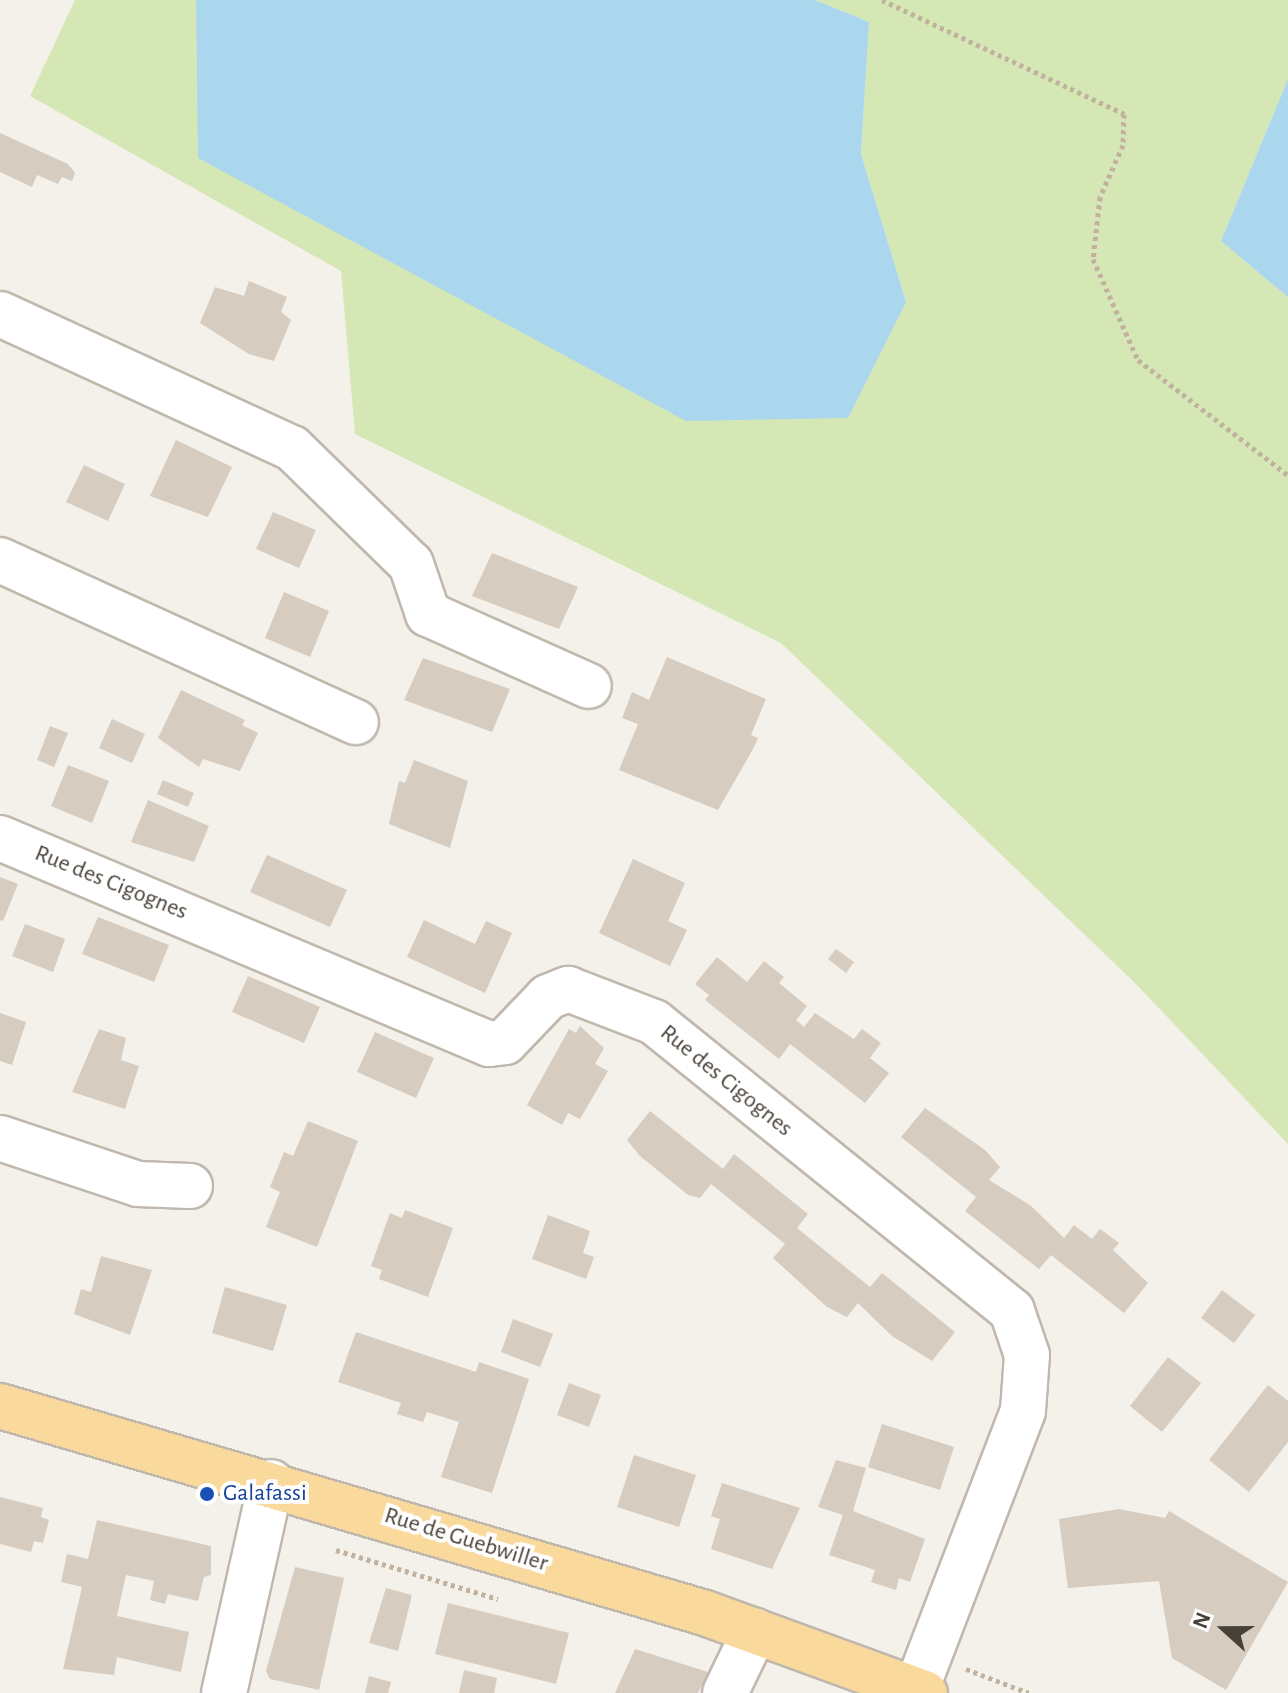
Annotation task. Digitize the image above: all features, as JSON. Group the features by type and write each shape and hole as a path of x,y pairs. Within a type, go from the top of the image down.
{"main road":[{"name":"Rue de Guebwiller","path":"0,1406 271,1482 755,1631 921,1691"}],"street":[{"path":"0,314 292,448 411,564 428,614 589,686"},
{"path":"0,560 356,722"},
{"name":"Rue des Cigognes","path":"0,838 489,1044 505,1042 548,997 568,989 654,1022 1012,1311 1027,1355 1023,1411 921,1691"},
{"path":"0,1138 138,1184 190,1186"},
{"path":"224,1693 271,1482"},
{"path":"725,1693 755,1631"}],"path":[{"path":"882,0 1124,114 1123,145 1100,197 1093,259 1138,360 1288,475"}],"green space":[{"path":"75,0 196,0 199,158 906,302 861,154 869,22 815,0 1288,0 1288,79 1221,241 1288,297 1288,1144 1135,983 781,643 355,434 341,271 30,96"}],"water":[{"path":"196,0 815,0 869,22 861,154 906,302 848,418 686,421 198,158"},
{"path":"1288,79 1288,297 1221,241"}],"building":[{"path":"0,133 68,164 75,173 72,181 62,177 58,184 37,175 32,187 0,172"},
{"path":"249,281 287,297 281,312 291,320 274,361 249,354 200,323 215,287 244,296"},
{"path":"176,440 232,467 208,517 150,496"},
{"path":"84,465 125,484 108,521 66,502"},
{"path":"273,512 316,530 299,568 256,549"},
{"path":"492,553 578,587 559,629 472,596"},
{"path":"284,592 329,611 310,657 265,638"},
{"path":"667,657 766,699 751,735 758,738 718,810 619,770 638,724 622,718 632,692 649,700"},
{"path":"423,658 510,689 492,732 404,700"},
{"path":"181,690 245,720 242,725 258,733 240,771 203,759 199,767 158,738"},
{"path":"112,719 145,734 132,763 99,748"},
{"path":"50,726 68,733 54,767 37,760"},
{"path":"414,760 468,781 450,848 389,824 399,781 405,783"},
{"path":"68,765 109,781 92,823 51,806"},
{"path":"163,780 194,793 188,807 157,794"},
{"path":"148,800 209,826 194,862 131,842"},
{"path":"267,855 347,890 330,927 250,892"},
{"path":"633,859 685,883 668,921 687,930 670,966 599,933"},
{"path":"0,877 18,884 3,921 0,920"},
{"path":"98,917 169,945 154,982 82,954"},
{"path":"424,920 475,944 486,921 512,933 485,993 407,957"},
{"path":"25,924 65,939 53,972 12,956"},
{"path":"836,949 854,962 846,973 828,959"},
{"path":"717,957 747,982 764,961 784,977 779,983 807,1006 796,1020 804,1027 815,1013 854,1039 862,1029 881,1043 870,1058 889,1073 865,1103 790,1044 779,1059 705,1000 709,995 695,984"},
{"path":"248,976 320,1007 304,1043 232,1012"},
{"path":"0,1013 26,1022 12,1065 0,1061"},
{"path":"580,1026 604,1048 595,1064 608,1071 580,1119 568,1113 562,1125 527,1105 569,1029 576,1033"},
{"path":"99,1029 126,1038 121,1060 139,1066 125,1109 72,1092"},
{"path":"375,1032 434,1058 416,1098 357,1072"},
{"path":"925,1108 985,1150 1000,1167 989,1180 1030,1205 1064,1238 1074,1225 1092,1239 1100,1229 1119,1243 1113,1250 1148,1283 1124,1313 1051,1255 1039,1269 965,1211 976,1197 901,1137"},
{"path":"650,1111 723,1169 734,1154 808,1214 797,1228 870,1287 882,1273 955,1332 932,1361 892,1336 858,1303 847,1317 827,1307 773,1258 785,1244 711,1184 700,1198 688,1195 640,1156 627,1140"},
{"path":"308,1121 358,1141 317,1247 266,1227 280,1192 270,1187 284,1152 293,1156"},
{"path":"405,1210 453,1228 428,1297 379,1279 382,1270 371,1266 390,1213 402,1218"},
{"path":"548,1215 590,1231 583,1253 594,1257 586,1279 532,1259"},
{"path":"101,1256 152,1270 130,1335 74,1314 81,1289 91,1292"},
{"path":"225,1287 287,1305 273,1351 212,1333"},
{"path":"1222,1290 1255,1315 1234,1343 1201,1318"},
{"path":"513,1319 553,1334 540,1367 501,1352"},
{"path":"356,1332 476,1372 479,1362 529,1379 492,1493 441,1477 459,1422 427,1412 423,1422 397,1414 401,1403 338,1382"},
{"path":"1168,1357 1201,1383 1162,1432 1130,1406"},
{"path":"569,1383 601,1395 589,1427 557,1415"},
{"path":"1268,1385 1288,1401 1288,1442 1249,1492 1209,1460"},
{"path":"882,1424 954,1447 940,1490 868,1467"},
{"path":"634,1455 696,1475 679,1527 617,1507"},
{"path":"836,1460 866,1468 853,1511 925,1539 910,1582 899,1578 896,1590 871,1582 875,1570 829,1555 843,1515 818,1507"},
{"path":"722,1483 800,1508 772,1569 711,1549 720,1519 711,1516"},
{"path":"0,1497 43,1508 41,1517 49,1520 43,1543 34,1541 31,1552 0,1544"},
{"path":"1119,1509 1165,1518 1169,1511 1288,1582 1226,1690 1172,1658 1159,1581 1068,1588 1059,1519"},
{"path":"97,1520 211,1546 211,1575 204,1577 198,1601 168,1594 165,1604 150,1600 154,1581 126,1575 117,1616 189,1632 181,1672 117,1657 114,1675 63,1669 82,1587 61,1582 67,1554 88,1559"},
{"path":"295,1567 344,1578 319,1690 270,1679 266,1671"},
{"path":"386,1588 412,1595 398,1651 369,1643"},
{"path":"448,1603 569,1633 556,1684 435,1654"},
{"path":"635,1649 708,1672 698,1693 615,1693"},
{"path":"464,1670 497,1678 494,1693 459,1693"},
{"path":"369,1676 391,1682 388,1693 365,1693"}],"place":[{"name":"Galafassi","path":"207,1494"}]}
